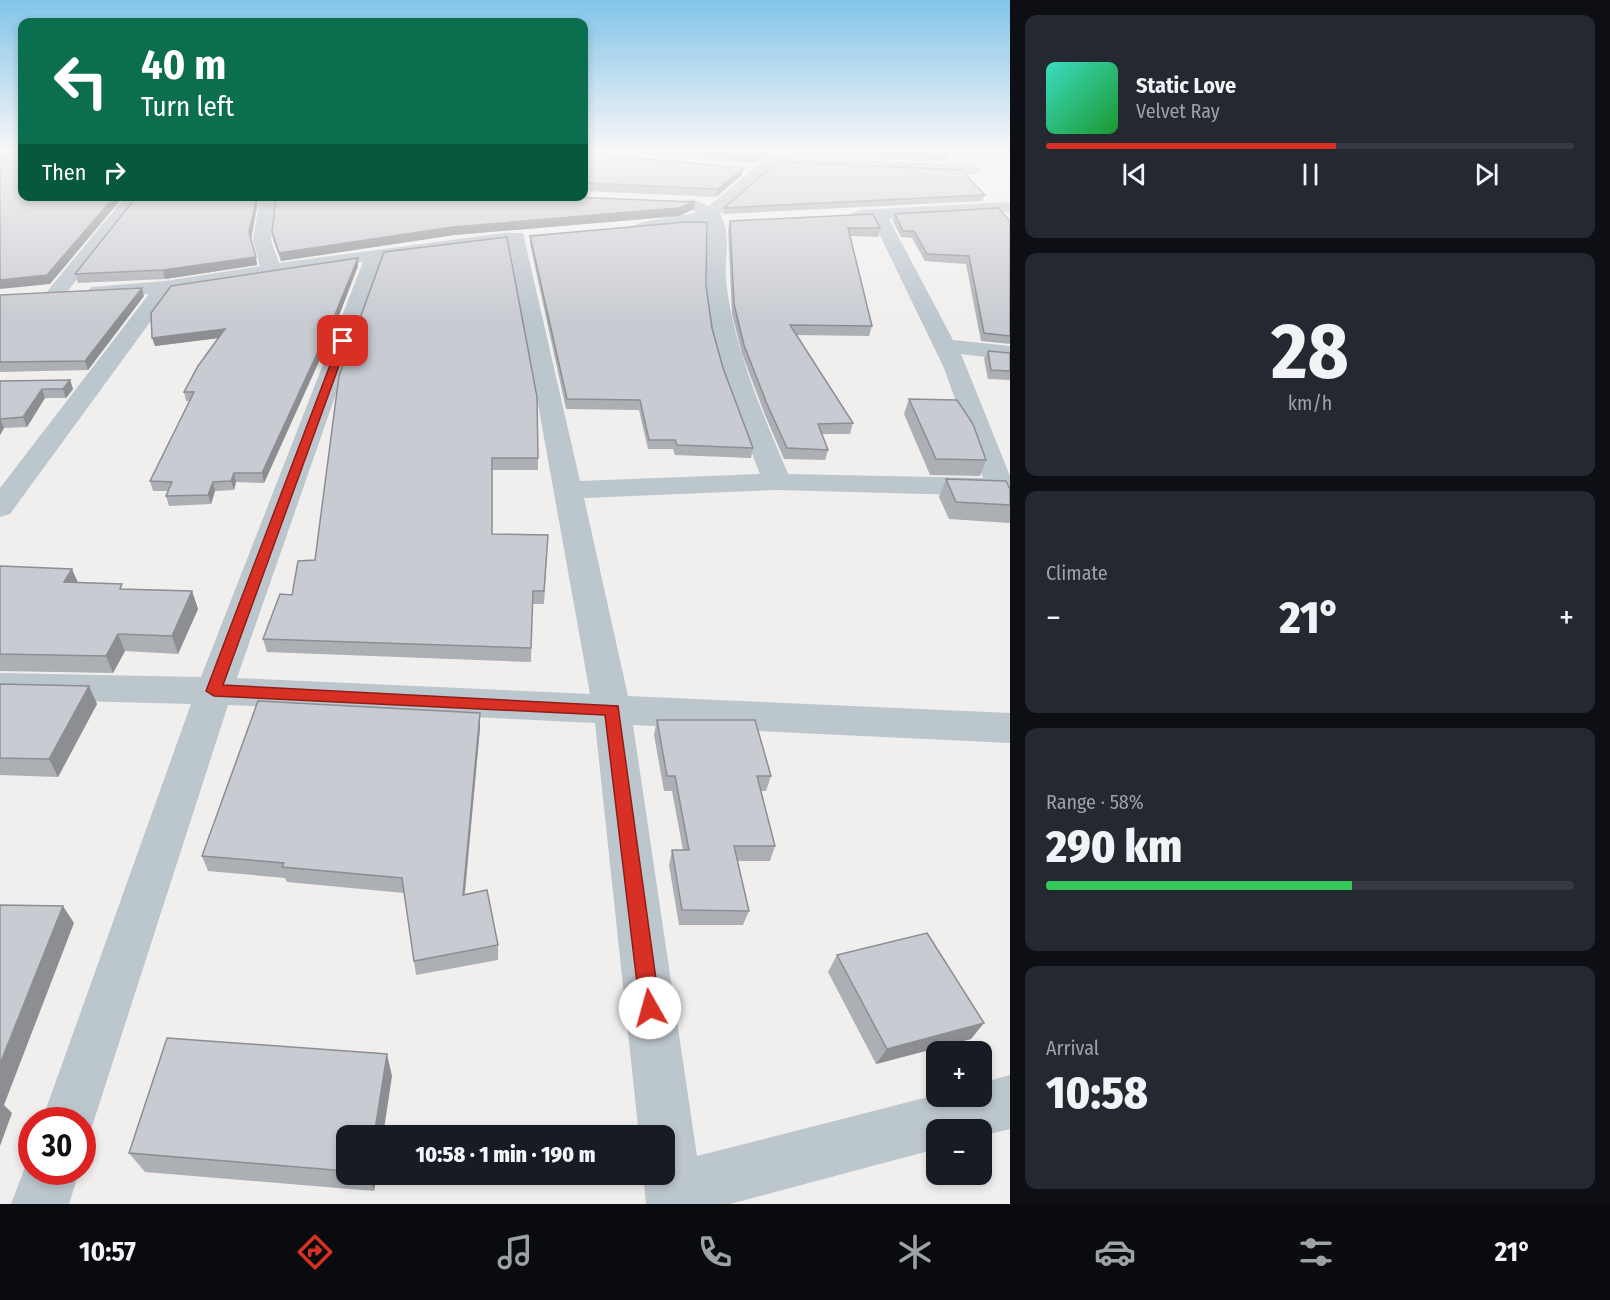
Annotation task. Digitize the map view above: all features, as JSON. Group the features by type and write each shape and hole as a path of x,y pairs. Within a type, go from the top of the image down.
{"street":[{"path":"56,293 125,208"},
{"path":"266,208 262,240 272,270"},
{"path":"701,208 720,215"},
{"path":"624,228 697,220 720,215 726,208"},
{"path":"844,216 988,208"},
{"path":"570,490 777,482 1000,487 956,368 878,214"},
{"path":"720,215 716,278 720,317 735,374 777,482"},
{"path":"34,294 165,287 375,254 529,236 570,490 612,710 674,1198 1010,1102"},
{"path":"73,1107 214,691 375,254"},
{"path":"0,508 10,481 83,380 165,287"},
{"path":"945,346 1010,353"},
{"path":"0,686 214,691 1010,728"},
{"path":"40,1204 47,1185"}],"building":[{"path":"0,208 105,208 47,275 0,280"},
{"path":"127,208 254,208 249,232 256,257 163,270 75,274"},
{"path":"275,208 677,208 453,227 279,253 272,232"},
{"path":"998,208 1010,221 1010,336 984,333 969,256 927,254 914,231 903,231 895,214"},
{"path":"873,214 880,228 848,228 872,326 790,325 853,423 818,424 828,450 787,448 744,345 734,304 730,221"},
{"path":"707,222 706,286 712,328 723,368 753,448 677,445 675,440 649,440 640,400 567,399 530,236"},
{"path":"507,237 537,397 538,458 492,458 492,534 548,535 544,591 533,591 531,648 263,639 280,594 292,595 298,561 315,560 339,376 384,252"},
{"path":"358,258 334,317 262,473 234,473 231,481 213,482 208,495 166,496 172,482 150,481 194,392 184,392 198,366 225,329 152,338 151,313 171,286"},
{"path":"142,288 85,361 0,362 0,295"},
{"path":"988,351 1010,353 1010,371 991,370"},
{"path":"70,380 63,389 42,389 23,417 0,419 0,381"},
{"path":"909,399 957,400 973,424 986,460 936,459"},
{"path":"946,479 1006,481 1010,489 1010,505 956,502"},
{"path":"0,566 72,569 64,582 122,584 120,589 192,591 172,636 118,634 106,656 0,654"},
{"path":"0,684 89,686 49,759 0,758"},
{"path":"258,701 480,713 463,895 487,890 498,945 414,961 402,878 282,867 284,863 202,856"},
{"path":"657,720 755,720 771,776 757,776 775,846 734,846 749,911 682,910 672,850 689,850 675,776 667,776"},
{"path":"0,905 63,906 0,1064"},
{"path":"927,933 984,1023 887,1049 837,955"},
{"path":"167,1038 387,1054 376,1125 336,1125 336,1170 129,1153"}],"route":[{"path":"343,341 214,691 612,710 650,1008"}]}
